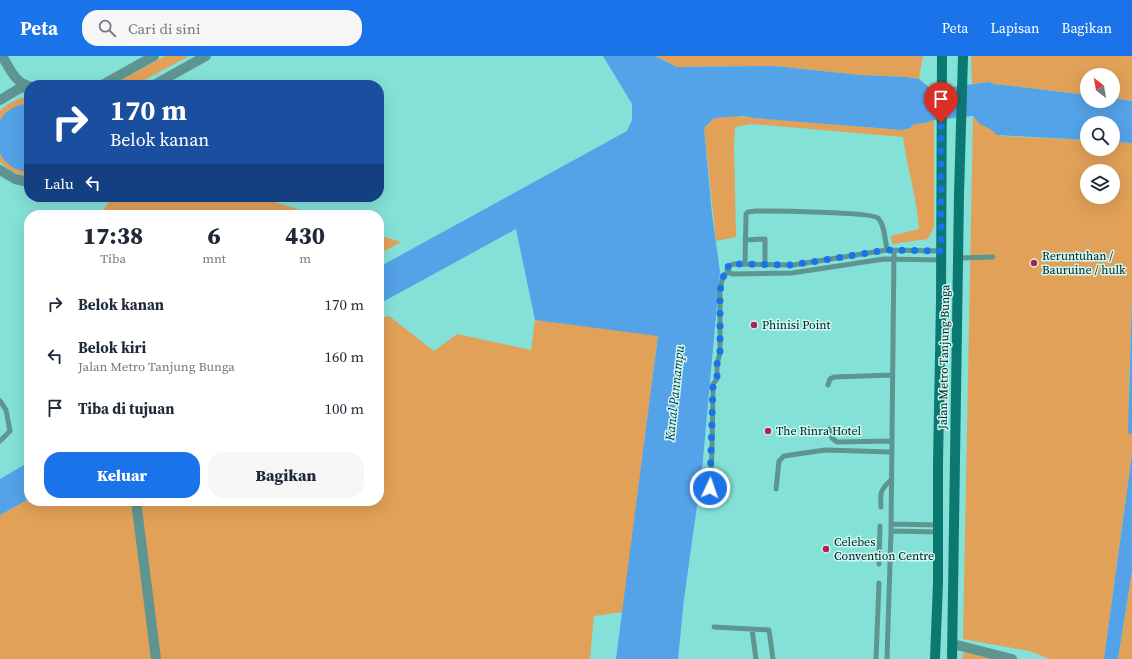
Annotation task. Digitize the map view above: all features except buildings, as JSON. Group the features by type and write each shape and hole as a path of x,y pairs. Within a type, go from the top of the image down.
{"main road":[{"name":"Jalan Metro Tanjung Bunga","path":"936,659 942,56"},
{"name":"Jalan Metro Tanjung Bunga","path":"952,659 958,258 963,56"},
{"path":"938,528 955,528"}],"street":[{"path":"2,56 16,79 24,85"},
{"path":"111,80 154,56"},
{"path":"163,80 206,56"},
{"path":"0,100 20,88 24,88"},
{"path":"0,170 15,179"},
{"path":"0,176 24,181"},
{"path":"137,506 156,659"},
{"path":"953,644 1012,659"}],"lane":[{"path":"745,264 746,214 756,210 875,216 879,219 882,225 887,250"},
{"path":"745,240 765,240 765,265"},
{"path":"729,272 728,267 730,264 792,265 887,250 941,256"},
{"path":"887,659 891,531 894,250"},
{"path":"729,272 732,274 792,273 884,259 941,256"},
{"path":"958,258 993,257"},
{"path":"820,261 820,269"},
{"path":"710,488 713,384 717,379 717,364 720,353 720,291 724,275 729,272"},
{"path":"828,386 830,379 834,377 892,375"},
{"path":"0,401 6,410 10,431 0,441"},
{"path":"829,429 832,438 838,442 891,441"},
{"path":"776,489 779,461 784,456 825,450 891,452"},
{"path":"881,507 880,493 891,480"},
{"path":"891,524 938,528"},
{"path":"879,564 880,526"},
{"path":"891,531 938,528"},
{"path":"876,659 878,583"},
{"path":"714,627 769,630 773,659"},
{"path":"752,629 756,659"}],"shaded area":[{"path":"165,56 189,56 144,80 121,80"},
{"path":"655,56 923,56 919,79 860,75 775,66 677,67"},
{"path":"971,56 1132,56 1132,101 1120,99 1120,68 1080,68 1080,94 988,82 972,84"},
{"path":"24,98 24,104 0,121 0,111 10,103"},
{"path":"733,116 903,130 910,128 914,124 934,120 934,227 928,239 892,244 891,236 919,229 903,137 752,124 735,127 736,237 716,241 704,128 714,118"},
{"path":"973,116 979,122 1001,136 1080,140 1080,156 1120,156 1120,142 1132,143 1132,298 1129,434 1132,434 1132,453 1104,659 1050,659 1029,651 963,639"},
{"path":"0,153 2,157 12,166 24,171 24,175 13,172 0,162"},
{"path":"109,202 275,202 300,210 103,210"},
{"path":"384,237 401,242 384,251"},
{"path":"389,316 434,351 457,334 531,350 535,320 658,335 623,612 594,616 590,659 0,659 0,515 24,502 24,506 384,506 384,317"},
{"path":"1132,571 1132,659 1118,659"},
{"path":"964,652 992,659 962,659"}],"water":[{"name":"Kanal Pannampu","path":"603,56 655,56 677,67 775,66 860,75 906,77 919,79 930,88 939,89 988,82 1080,94 1080,108 1120,108 1120,99 1132,101 1132,143 1120,142 1120,116 1080,116 1080,140 997,135 990,129 980,124 973,116 934,120 914,124 910,128 903,130 743,116 714,118 704,128 712,214 720,272 702,470 684,599 678,659 616,659 658,336 535,320 516,229 384,301 384,264 627,131 632,120 632,104"},
{"path":"24,104 24,171 12,167 5,161 0,153 0,121 8,111"},
{"path":"1132,298 1132,434 1129,434 1128,432"},
{"path":"1132,454 1132,571 1118,659 1104,659"},
{"path":"24,465 24,502 0,515 0,479"}],"place":[{"name":"Reruntuhan / Bauruine / hulk","path":"1034,263"},
{"name":"Phinisi Point","path":"754,325"},
{"name":"The Rinra Hotel","path":"768,431"},
{"name":"Celebes Convention Centre","path":"826,549"}],"route":[{"path":"710,488 713,384 717,379 717,364 720,353 720,291 724,275 729,272 728,267 730,264 792,265 887,250 941,251 941,123"}]}
